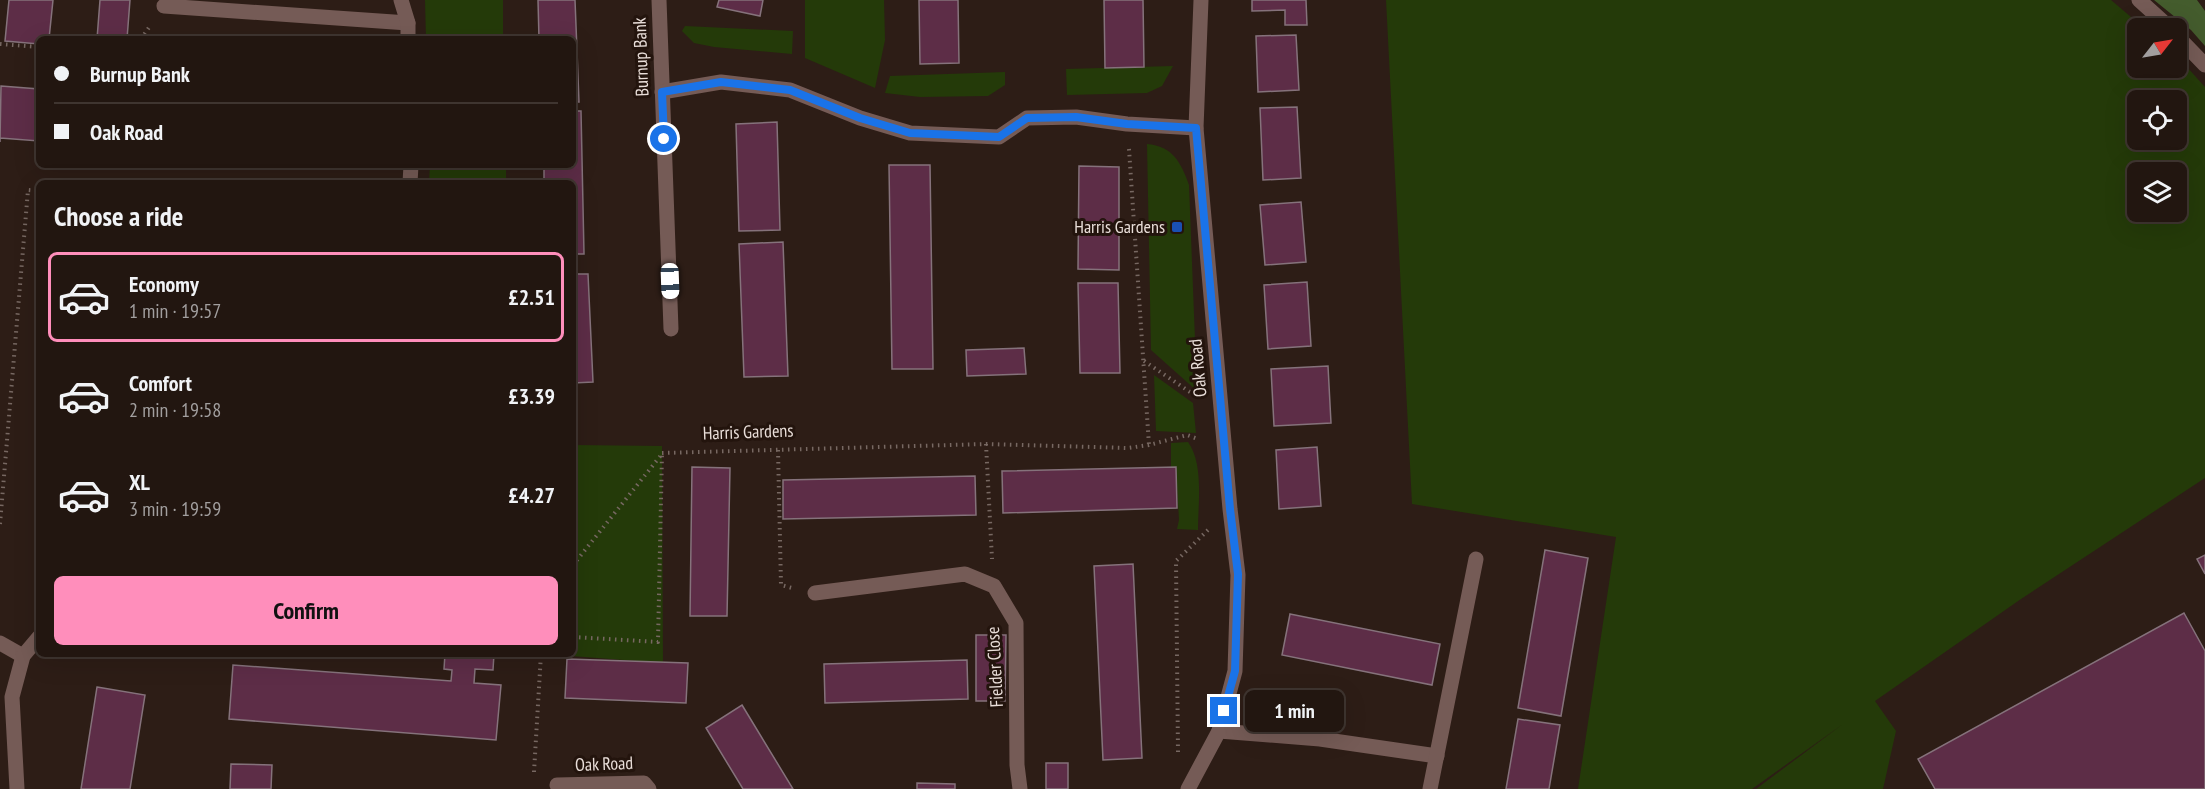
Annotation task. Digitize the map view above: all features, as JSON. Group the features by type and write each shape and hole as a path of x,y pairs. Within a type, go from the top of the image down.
{"street":[{"path":"401,0 408,23 408,36"},
{"name":"Burnup Bank","path":"659,0 672,329"},
{"name":"Oak Road","path":"1188,789 1219,731 1235,671 1238,574 1230,509 1196,128 1201,0"},
{"path":"2139,0 2159,18"},
{"path":"164,6 408,23"},
{"path":"2187,46 2205,65"},
{"path":"662,92 721,82 790,90 860,118 910,133 999,137 1027,118 1076,117 1127,124 1196,128"},
{"path":"1430,789 1476,558"},
{"path":"815,593 965,573 994,586"},
{"name":"Fielder Close","path":"994,586 1016,623 1017,765 1020,789"},
{"path":"17,789 12,697 23,656 36,641"},
{"path":"0,643 23,656"},
{"path":"1219,731 1320,739 1437,756"},
{"name":"Oak Road","path":"557,785 644,783 649,789"}],"path":[{"path":"0,45 36,47"},
{"path":"1127,124 1149,445"},
{"path":"0,524 28,190 36,191"},
{"path":"1144,361 1221,412"},
{"name":"Harris Gardens","path":"662,453 986,444 1128,448 1186,435 1226,452"},
{"path":"986,444 994,586"},
{"path":"778,450 781,585 815,593"},
{"path":"576,561 662,453"},
{"path":"576,637 658,642 662,453"},
{"path":"1178,753 1176,561 1230,509"},
{"path":"540,657 533,772 557,785"}],"green space":[{"path":"425,0 503,0 503,36 426,36"},
{"path":"805,0 884,0 885,40 875,88 805,58"},
{"path":"1386,0 2111,0 2132,18 2127,18 2127,78 2187,78 2187,67 2205,87 2205,478 2021,599 1875,701 1896,731 1883,789 1756,789 1843,724 1752,789 1578,789 1616,537 1412,504"},
{"path":"2154,0 2197,0 2205,11 2205,46 2187,27 2187,18 2176,18"},
{"path":"685,26 793,31 792,54 694,43 682,31"},
{"path":"1173,66 1162,86 1147,93 1067,95 1066,69"},
{"path":"1005,72 1005,85 988,96 920,97 885,93 890,76"},
{"path":"1147,144 1156,145 1170,152 1179,163 1189,185 1197,391 1151,350"},
{"path":"430,168 506,168 506,180 429,180"},
{"path":"1154,375 1193,403 1196,433 1156,431"},
{"path":"1188,442 1193,451 1198,473 1198,530 1177,529 1179,520 1176,467 1171,467 1171,443"},
{"path":"576,445 662,446 663,663 576,656"}],"building":[{"path":"9,0 53,0 49,36 36,36 36,44 5,41"},
{"path":"100,0 130,0 127,36 97,36"},
{"path":"538,0 575,0 579,102 576,102 576,36 539,36"},
{"path":"719,0 763,0 760,16 717,7"},
{"path":"919,0 958,0 959,63 920,64"},
{"path":"1104,0 1143,0 1144,67 1105,68"},
{"path":"1252,0 1306,0 1307,25 1285,25 1285,10 1252,11"},
{"path":"1296,35 1299,90 1258,92 1256,36"},
{"path":"1,86 36,89 36,141 0,138"},
{"path":"1297,107 1301,178 1263,180 1260,108"},
{"path":"576,111 581,111 584,254 576,254 576,180 544,180 544,168 576,168"},
{"path":"777,122 780,230 739,231 736,124"},
{"path":"889,165 930,165 933,369 892,369"},
{"path":"1079,166 1119,167 1119,270 1078,269"},
{"path":"1301,202 1306,262 1265,265 1260,205"},
{"path":"783,242 788,376 744,377 739,244"},
{"path":"576,274 588,274 593,382 576,383"},
{"path":"1307,282 1311,346 1268,349 1264,285"},
{"path":"1078,283 1118,283 1120,373 1080,373"},
{"path":"1024,348 1026,374 967,376 966,350"},
{"path":"1328,366 1331,423 1274,426 1271,369"},
{"path":"1317,447 1321,506 1279,509 1276,450"},
{"path":"692,467 730,468 727,616 690,616"},
{"path":"1176,467 1177,508 1003,513 1002,471"},
{"path":"975,476 976,515 783,519 783,480"},
{"path":"1545,550 1588,558 1561,716 1518,708"},
{"path":"2205,555 2205,574 2197,559"},
{"path":"1133,564 1142,758 1103,760 1094,566"},
{"path":"2184,613 2205,651 2205,789 1935,789 1918,759"},
{"path":"1290,614 1440,644 1432,685 1282,655"},
{"path":"976,635 1006,635 1005,701 976,701"},
{"path":"445,657 494,657 493,670 475,669 474,683 501,685 496,740 229,719 233,665 451,681 452,670 444,669"},
{"path":"567,659 688,663 686,703 565,698"},
{"path":"967,660 968,699 825,703 824,664"},
{"path":"97,687 145,695 130,789 81,789"},
{"path":"742,705 793,789 743,789 706,728"},
{"path":"1518,719 1560,725 1549,789 1506,789"},
{"path":"1046,763 1068,763 1068,789 1046,789"},
{"path":"231,764 272,765 271,789 230,789"},
{"path":"917,783 955,784 955,789 917,789"}],"place":[{"name":"Harris Gardens","path":"1177,227"}],"route":[{"path":"664,139 662,92 721,82 790,90 860,118 910,133 999,137 1027,118 1076,117 1127,124 1196,128 1230,509 1238,574 1235,671 1224,711"}]}
